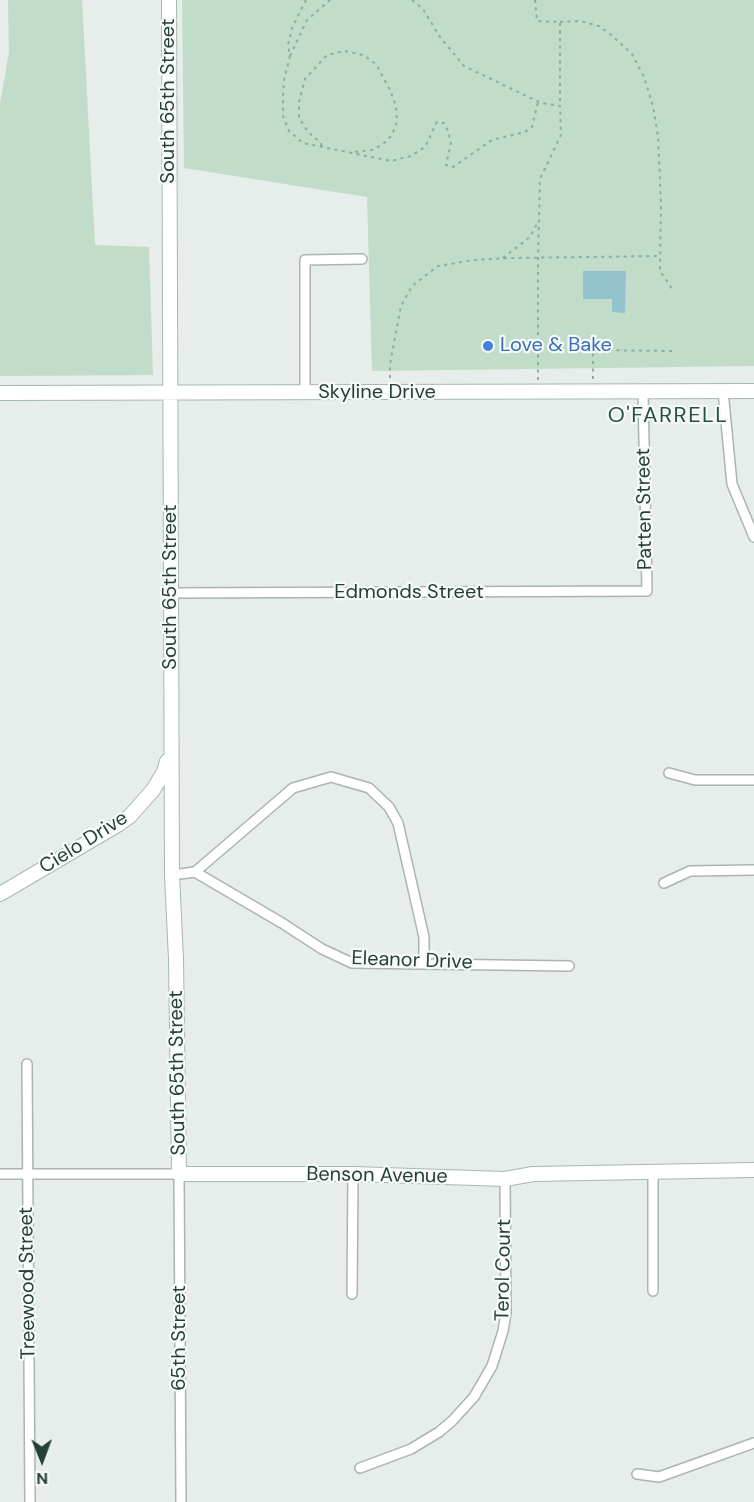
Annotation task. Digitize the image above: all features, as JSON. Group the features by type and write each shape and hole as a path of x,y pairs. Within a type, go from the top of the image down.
{"street":[{"name":"South 65th Street","path":"169,0 172,875 176,959 179,1174"},
{"path":"305,394 305,260 362,259"},
{"name":"Patten Street","path":"643,391 647,591"},
{"path":"723,391 732,484 754,537"},
{"name":"Skyline Drive","path":"0,393 305,394 754,391"},
{"name":"Edmonds Street","path":"171,593 647,591"},
{"name":"Cielo Drive","path":"0,894 130,816 153,790 164,772 171,747"},
{"path":"669,773 695,780 754,780"},
{"path":"172,875 195,872 293,788 331,777 369,788 388,807 398,823 424,937 424,954 421,963"},
{"path":"664,884 690,871 754,870"},
{"name":"Eleanor Drive","path":"195,872 322,949 352,963 569,966"},
{"name":"Treewood Street","path":"27,1064 30,1502"},
{"name":"Benson Avenue","path":"0,1174 353,1174 505,1179 533,1174 754,1170"},
{"path":"653,1172 653,1291"},
{"name":"65th Street","path":"179,1174 181,1502"},
{"path":"352,1294 353,1174"},
{"name":"Terol Court","path":"360,1468 411,1449 439,1432 474,1397 492,1366 506,1313 505,1179"},
{"path":"637,1474 659,1477 754,1443"}],"path":[{"path":"290,56 288,45 292,27 306,0"},
{"path":"330,0 307,20 290,56 284,80 283,116 289,131 303,143 391,161 411,156 425,147 436,122 444,123 451,143 446,165 453,167 492,140 525,132 532,127 538,102"},
{"path":"412,0 423,9 440,37 464,66 538,102 560,106"},
{"path":"535,0 537,21 580,21 599,26 632,54 644,77 653,106 658,136 661,204 660,271 673,290"},
{"path":"539,392 540,179 561,135 560,22"},
{"path":"322,147 299,118 299,102 305,79 327,55 345,51 363,55 376,64 396,106 397,122 392,135 382,144 372,150 350,152"},
{"path":"502,258 531,237 539,219"},
{"path":"390,393 390,364 401,306 412,286 438,266 502,258 659,256"},
{"path":"593,344 594,392"},
{"path":"593,350 673,351"}],"green space":[{"path":"8,0 82,0 95,245 149,247 153,375 0,376 0,104 9,52"},
{"path":"182,0 754,0 754,366 372,371 367,197 184,168"}],"water":[{"path":"583,271 626,271 625,313 612,312 612,299 583,299"}],"place":[{"name":"Love & Bake","path":"488,346"}],"district":[{"name":"O'FARRELL","path":"668,416"}]}
